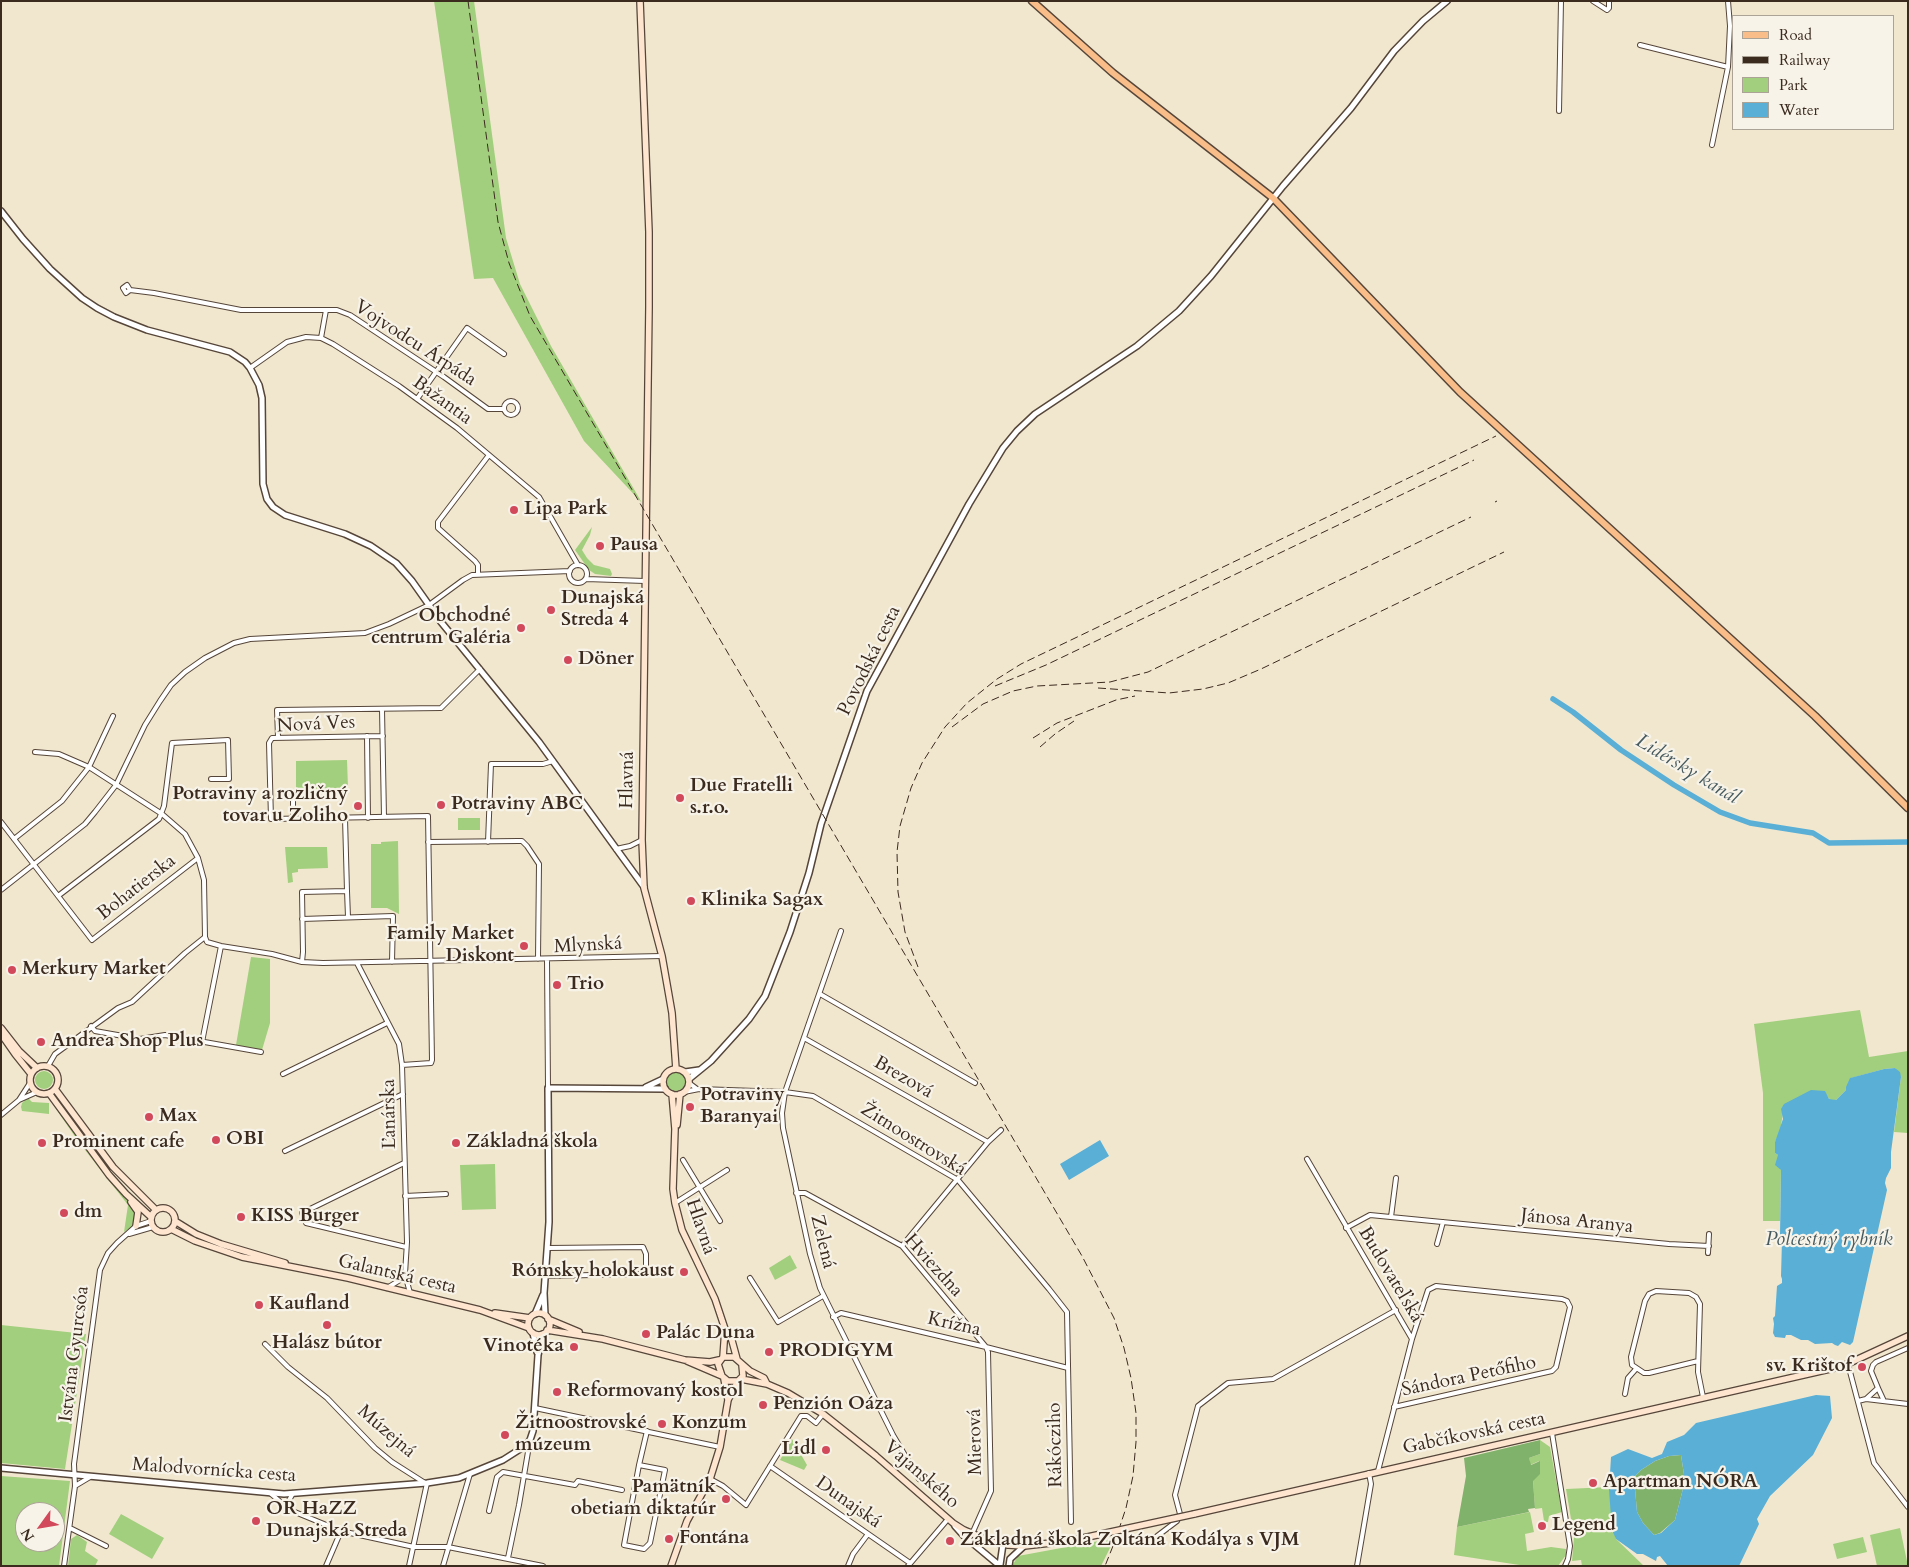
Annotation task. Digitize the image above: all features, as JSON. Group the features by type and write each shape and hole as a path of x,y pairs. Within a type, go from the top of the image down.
{"main road":[{"name":"Hlavná","path":"640,1 649,232 642,840 644,888 662,956 672,1013 676,1069"},
{"path":"1032,1 1113,73 1273,198 1460,392 1816,716 1908,808"},
{"path":"1,1028 37,1068"},
{"path":"1,1034 31,1074"},
{"path":"48,1066 37,1068 31,1074 30,1083 37,1092 43,1094 52,1091"},
{"name":"Galantská cesta","path":"48,1066 54,1070 58,1081 52,1091"},
{"path":"676,1069 685,1072 689,1081 682,1093 672,1094 665,1089 663,1079 668,1072 676,1069"},
{"name":"Galantská cesta","path":"52,1091 109,1175 161,1232 171,1229 218,1250 269,1263 299,1268 488,1312 533,1316"},
{"name":"Galantská cesta","path":"52,1091 113,1167 156,1210 162,1208 170,1210 175,1221 196,1234 221,1244 299,1268"},
{"name":"Hlavná","path":"675,1129 682,1093"},
{"name":"Hlavná","path":"672,1094 675,1129 673,1189 675,1203 682,1230 715,1299 725,1329 731,1337 737,1359"},
{"path":"126,1194 138,1212 136,1226"},
{"path":"152,1222 156,1210"},
{"path":"171,1229 175,1221"},
{"name":"Galantská cesta","path":"488,1312 531,1330"},
{"path":"588,1336 546,1317 533,1316 528,1323 531,1330 588,1336 685,1360 710,1362 729,1355 764,1378 768,1384"},
{"path":"545,1332 549,1324 546,1317"},
{"path":"725,1329 718,1368 723,1377 728,1400"},
{"name":"Gabčíkovská cesta","path":"1069,1541 1552,1433 1848,1364 1908,1336"},
{"path":"685,1360 728,1381 739,1380 768,1384"},
{"path":"671,1566 687,1521 710,1479 720,1447 728,1400 744,1372 742,1365"},
{"name":"Vajanského","path":"768,1384 823,1414 876,1456 950,1521 972,1534 1003,1544 1024,1546 1069,1541"}],"street":[{"name":"Povodská cesta","path":"689,1081 699,1070 711,1062 749,1019 765,996 790,932 809,873 821,824 867,691 986,474 1003,448 1026,421 1137,346 1179,311 1212,276 1273,198 1351,108 1408,35 1447,1"},
{"path":"1559,111 1561,1"},
{"path":"1593,1 1607,10 1609,8 1609,1"},
{"path":"1712,145 1728,67 1730,26 1728,1"},
{"path":"1640,45 1728,67"},
{"path":"1,211 50,269 82,298 97,308 147,330 230,352 250,368 259,385 262,398 263,484 267,499 273,507 285,515 344,534 389,556 412,581 553,761 644,888"},
{"name":"Vojvodcu Árpáda","path":"130,290 241,310 337,310 350,315 437,372 488,409 504,409"},
{"path":"250,368 287,342 306,337 321,338 326,310"},
{"path":"418,399 467,328 504,354"},
{"name":"Bažantia","path":"321,338 418,399 457,428 539,497 578,565"},
{"path":"478,574 478,565 475,561 438,528 438,522 489,455"},
{"path":"1,890 85,824 116,785 145,725 171,685 204,658 250,639 365,632 389,624 429,604 463,580 478,574 570,571 578,565 586,570 586,579"},
{"path":"570,571 570,577 573,582 579,583 586,579 646,581"},
{"path":"278,737 277,710 441,708 480,670"},
{"name":"Nová Ves","path":"382,709 384,817"},
{"path":"14,839 62,801 89,767 113,716"},
{"name":"Nová Ves","path":"367,736 368,818"},
{"name":"Nová Ves","path":"383,736 272,738 269,743 271,819 428,816 431,1063 402,1065"},
{"path":"1,822 58,896 159,819 164,806 172,743 228,740 229,779 211,779"},
{"path":"35,752 59,754 89,767 162,814 185,834 198,858 204,880 204,938 207,942 272,954 302,962 547,959"},
{"path":"488,842 491,764 543,764 553,761"},
{"path":"293,798 293,819"},
{"path":"345,818 348,917"},
{"path":"616,849 630,846 642,840"},
{"path":"428,842 522,841 539,864 538,959"},
{"name":"Bohatierska","path":"58,896 92,940 198,858"},
{"path":"302,962 302,892 348,891"},
{"path":"302,919 393,916 392,962"},
{"name":"Zelená","path":"841,931 785,1092 782,1113 783,1128 810,1254 823,1296 894,1435 919,1479"},
{"path":"48,1066 54,1054 118,1008 132,1002 204,938"},
{"path":"202,1042 221,946"},
{"name":"Mlynská","path":"548,1088 547,959 662,956"},
{"name":"Ľanárska","path":"357,962 399,1044 403,1094 406,1274 410,1293"},
{"path":"820,994 975,1083"},
{"path":"283,1074 387,1023"},
{"path":"91,1026 95,1032 140,1039 165,1035 261,1052"},
{"name":"Brezová","path":"804,1038 988,1142"},
{"path":"685,1072 699,1070"},
{"path":"644,1088 663,1079"},
{"path":"689,1081 697,1089"},
{"path":"1,1115 19,1100 30,1083"},
{"path":"546,1317 544,1293 550,1185 548,1088 665,1089"},
{"name":"Žitnoostrovská","path":"682,1093 697,1089 785,1092 812,1096 958,1180 1062,1304 1066,1312 1068,1368"},
{"path":"19,1100 37,1092"},
{"path":"285,1151 403,1094"},
{"path":"902,1246 988,1142 1001,1130"},
{"name":"Budovateľská","path":"1307,1158 1412,1339 1378,1471"},
{"path":"683,1160 720,1222"},
{"path":"404,1163 302,1213 306,1224 406,1247"},
{"path":"675,1203 728,1170"},
{"path":"1391,1217 1396,1178"},
{"name":"Hviezdna","path":"796,1193 805,1193 902,1246 986,1347"},
{"path":"405,1196 446,1194"},
{"name":"Jánosa Aranya","path":"1346,1228 1370,1215 1669,1244 1709,1246"},
{"name":"Istvána Gyurcsóa","path":"64,1566 76,1486 74,1464 100,1270 108,1253 127,1234 136,1226 152,1222"},
{"name":"Istvána Gyurcsóa","path":"127,1234 152,1222"},
{"path":"1437,1244 1443,1222"},
{"path":"1708,1253 1709,1234"},
{"path":"546,1276 640,1274 646,1268 646,1254 643,1247 548,1248"},
{"path":"387,1288 406,1274"},
{"path":"750,1278 778,1322 823,1296"},
{"name":"Sándora Petőfiho","path":"1394,1407 1552,1371 1556,1367 1570,1307 1567,1301 1562,1299 1436,1286 1428,1290 1412,1339"},
{"path":"1698,1361 1649,1373 1636,1370 1632,1365 1631,1357 1643,1308 1649,1294 1656,1291 1689,1293 1696,1297 1700,1304 1698,1372 1704,1397"},
{"path":"533,1316 544,1293"},
{"path":"1148,1543 1177,1521 1180,1514 1176,1494 1198,1406 1228,1383 1273,1380 1384,1315 1396,1310"},
{"name":"Krížna","path":"833,1317 841,1313 1068,1368"},
{"path":"531,1330 538,1355"},
{"path":"508,1558 533,1431 538,1355 545,1332"},
{"name":"Múzejná","path":"265,1344 288,1367 327,1398 375,1448 392,1462 426,1483"},
{"name":"Mierová","path":"972,1534 991,1492 988,1352 986,1347"},
{"path":"1884,1401 1871,1372 1873,1365 1908,1348"},
{"path":"1848,1364 1874,1463 1885,1480 1908,1507"},
{"name":"Rákócziho","path":"1068,1368 1071,1522"},
{"path":"1625,1394 1628,1378 1636,1370"},
{"path":"1866,1399 1878,1388"},
{"path":"1858,1401 1866,1399 1908,1404"},
{"path":"535,1408 720,1447"},
{"path":"710,1479 724,1486 746,1505 801,1416 807,1416 816,1423 823,1414"},
{"path":"639,1465 665,1470 650,1543 644,1549 624,1545 639,1465 647,1431"},
{"path":"1552,1433 1570,1546 1565,1566"},
{"path":"409,1566 426,1483 459,1478 504,1460 530,1440"},
{"name":"Dunajská","path":"770,1466 909,1564"},
{"name":"Malodvornícka cesta","path":"1,1468 294,1493 426,1483"},
{"path":"489,1511 498,1474 505,1472 576,1485 578,1481 622,1490"},
{"path":"1357,1566 1371,1484 1369,1473"},
{"path":"443,1566 470,1474"},
{"path":"76,1486 92,1476"},
{"path":"270,1492 290,1510 341,1531 414,1547 448,1547 543,1566"},
{"path":"286,1506 289,1498 294,1493"},
{"path":"909,1564 950,1521 964,1536 1000,1566"},
{"path":"70,1528 106,1546"},
{"path":"326,1566 341,1531"},
{"path":"848,1566 853,1554 868,1534"},
{"path":"1000,1566 1003,1544"},
{"path":"1008,1566 1010,1559 1024,1546"}],"green space":[{"path":"434,1 474,1 506,238 520,284 551,346 642,503 584,441 493,278 474,279"},
{"path":"592,527 582,550 594,565 610,569 611,576 595,574 589,570 575,550"},
{"path":"347,760 348,788 296,789 296,761"},
{"path":"458,818 480,818 480,830 458,830"},
{"path":"398,841 399,914 387,908 371,908 371,844"},
{"path":"285,847 327,847 328,868 298,869 298,872 292,873 293,882 288,883"},
{"path":"251,957 270,959 270,1023 262,1050 236,1045"},
{"path":"1860,1010 1869,1057 1908,1051 1908,1133 1894,1132 1901,1077 1895,1068 1851,1078 1846,1090 1836,1100 1830,1100 1827,1096 1783,1113 1780,1132 1775,1142 1775,1153 1778,1155 1781,1170 1780,1221 1763,1221 1763,1093 1754,1024"},
{"path":"44,1071 50,1074 53,1080 50,1086 44,1089 38,1086 35,1080 38,1074"},
{"path":"676,1071 683,1074 686,1081 683,1088 676,1091 669,1088 666,1081 669,1074"},
{"path":"28,1098 32,1102 49,1103 49,1114 22,1111 22,1103"},
{"path":"53,1102 85,1149 134,1208 135,1222 133,1226 124,1232 128,1205 78,1141"},
{"path":"495,1164 496,1209 462,1210 460,1165"},
{"path":"790,1255 797,1268 775,1280 769,1268"},
{"path":"1,1325 86,1334 65,1469 1,1463"},
{"path":"792,1439 807,1465 804,1470 780,1460"},
{"path":"1540,1440 1550,1447 1562,1512 1549,1516 1548,1522 1544,1521 1542,1508 1535,1509 1533,1480 1539,1461 1530,1465 1529,1458 1540,1454"},
{"path":"1540,1440 1540,1454 1529,1458 1531,1465 1540,1461 1540,1474 1533,1481 1535,1508 1528,1509 1529,1512 1457,1527 1466,1476 1464,1458"},
{"path":"1681,1455 1685,1481 1675,1520 1660,1533 1654,1535 1643,1523 1637,1512 1634,1477 1655,1461 1669,1456"},
{"path":"1,1476 70,1481 65,1520 65,1502 15,1502 15,1552 61,1552 59,1566 1,1566"},
{"path":"1609,1487 1616,1539 1644,1566 1582,1566 1581,1560 1572,1561 1574,1537 1566,1489"},
{"path":"1530,1512 1534,1532 1525,1534 1527,1551 1551,1547 1566,1549 1566,1555 1558,1566 1526,1566 1454,1555 1457,1527"},
{"path":"121,1514 164,1538 152,1559 109,1534"},
{"path":"1900,1528 1908,1566 1877,1566 1870,1535"},
{"path":"77,1535 87,1542 85,1551 98,1560 95,1566 68,1566 71,1539"},
{"path":"1863,1537 1867,1552 1837,1559 1833,1544"},
{"path":"1115,1538 1101,1566 1012,1566 1018,1556"}],"water":[{"name":"Polcestný rybník","path":"1895,1068 1900,1072 1901,1077 1891,1152 1891,1168 1886,1178 1887,1190 1853,1342 1850,1345 1842,1342 1838,1346 1832,1343 1815,1344 1791,1335 1786,1335 1785,1338 1775,1337 1773,1333 1773,1318 1775,1316 1777,1286 1782,1283 1782,1240 1780,1235 1781,1170 1775,1165 1778,1155 1775,1153 1775,1142 1783,1119 1781,1109 1784,1104 1811,1090 1825,1091 1829,1099 1836,1100 1846,1090 1850,1078"},
{"path":"1100,1140 1109,1156 1069,1180 1060,1164"},
{"path":"1816,1395 1830,1396 1832,1418 1813,1455 1770,1496 1757,1519 1759,1524 1739,1566 1668,1566 1660,1556 1657,1557 1656,1561 1643,1554 1637,1554 1616,1539 1612,1530 1609,1490 1611,1457 1628,1449 1652,1458 1662,1454 1667,1442 1684,1435 1696,1423","holes":["1681,1455 1685,1481 1675,1520 1661,1533 1654,1535 1643,1523 1637,1512 1634,1477 1655,1461 1669,1456"]}],"waterway":[{"name":"Lidérsky kanál","path":"1553,699 1573,712 1621,750 1674,785 1720,812 1750,823 1813,833 1829,843 1908,842"}],"railway":[{"path":"468,1 498,222 509,263 530,316 1082,1256 1114,1318 1131,1378 1136,1413 1136,1442 1133,1476 1126,1508 1105,1566"},
{"path":"918,967 905,932 898,892 897,852 900,826 911,788 922,763 945,727 967,703 997,679 1021,664 1496,436"},
{"path":"995,686 1046,665 1474,460"},
{"path":"952,727 983,704 1013,691 1037,686 1110,682 1148,672 1471,517"},
{"path":"1098,688 1169,693 1203,689 1228,683 1261,669 1504,552"},
{"path":"1033,738 1057,723 1116,700 1135,696"},
{"path":"1040,747 1074,721"}],"place":[{"name":"Lipa Park","path":"514,510"},
{"name":"Pausa","path":"600,546"},
{"name":"Dunajská Streda 4","path":"551,610"},
{"name":"Obchodné centrum Galéria","path":"521,628"},
{"name":"Döner","path":"568,660"},
{"name":"Due Fratelli s.r.o.","path":"680,798"},
{"name":"Potraviny ABC","path":"441,805"},
{"name":"Potraviny a rozličný tovar u Zoliho","path":"358,806"},
{"name":"Klinika Sagax","path":"691,901"},
{"name":"Family Market Diskont","path":"524,946"},
{"name":"Merkury Market","path":"12,970"},
{"name":"Trio","path":"557,985"},
{"name":"Andrea Shop Plus","path":"41,1042"},
{"name":"Potraviny Baranyai","path":"690,1107"},
{"name":"Max","path":"149,1117"},
{"name":"OBI","path":"216,1140"},
{"name":"Prominent cafe","path":"42,1143"},
{"name":"Základná škola","path":"456,1143"},
{"name":"dm","path":"64,1213"},
{"name":"KISS Burger","path":"241,1217"},
{"name":"Rómsky holokaust","path":"684,1272"},
{"name":"Kaufland","path":"259,1305"},
{"name":"Halász bútor","path":"327,1325"},
{"name":"Palác Duna","path":"646,1334"},
{"name":"Vinotéka","path":"574,1347"},
{"name":"PRODIGYM","path":"769,1352"},
{"name":"sv. Krištof","path":"1862,1367"},
{"name":"Reformovaný kostol","path":"557,1392"},
{"name":"Penzión Oáza","path":"763,1405"},
{"name":"Konzum","path":"662,1424"},
{"name":"Žitnoostrovské múzeum","path":"505,1435"},
{"name":"Lidl","path":"826,1450"},
{"name":"Apartman NÓRA","path":"1593,1483"},
{"name":"Pamätník obetiam diktatúr","path":"726,1499"},
{"name":"OR HaZZ Dunajská Streda","path":"256,1521"},
{"name":"Legend","path":"1542,1526"},
{"name":"Fontána","path":"669,1539"},
{"name":"Základná škola Zoltána Kodálya s VJM","path":"950,1541"}]}
